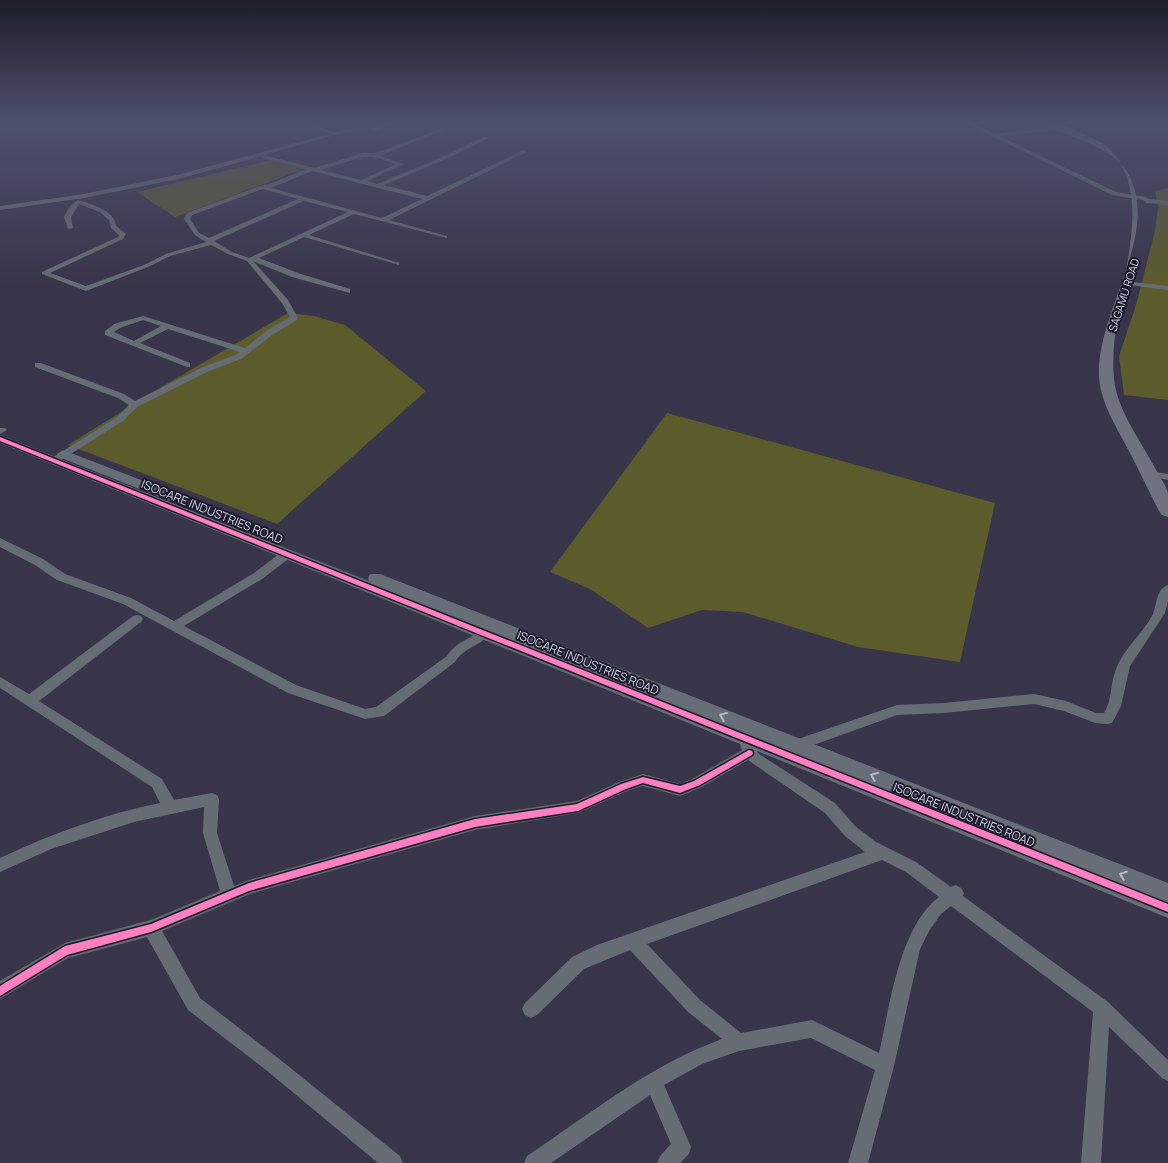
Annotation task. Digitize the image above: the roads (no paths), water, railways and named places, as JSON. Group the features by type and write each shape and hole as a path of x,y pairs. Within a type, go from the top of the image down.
{"highway":[{"name":"SAGAMU ROAD","path":"1137,176 1146,200 1147,216 1144,235 1109,341 1107,379 1113,406 1168,511"}],"street":[{"path":"0,208 78,200 181,176"},
{"path":"294,176 187,216 193,231 210,241 251,259 347,291"},
{"path":"337,176 427,198"},
{"path":"360,182 373,176"},
{"path":"377,186 400,176"},
{"path":"383,220 475,176"},
{"path":"1079,176 1114,194 1168,203"},
{"path":"265,186 270,190 444,237"},
{"path":"78,200 112,219 113,227 123,234 121,238 93,252 44,273 86,289 146,266 168,255 210,241 305,198"},
{"path":"70,228 66,221 68,213 78,200"},
{"path":"251,259 354,212"},
{"path":"303,235 397,264"},
{"path":"59,458 120,419 134,405 204,370 238,357 269,333 294,318 290,307 259,276 251,259"},
{"path":"1128,283 1168,288"},
{"path":"187,365 108,333 118,326 143,318 246,351"},
{"path":"133,344 169,325"},
{"path":"38,365 121,396 134,405"},
{"name":"ISOCARE INDUSTRIES ROAD","path":"0,432 287,554 483,633 518,641 748,746 1052,855 1168,893"},
{"name":"ISOCARE INDUSTRIES ROAD","path":"59,458 518,641 797,745 1052,855 1168,908"},
{"path":"1150,474 1168,477"},
{"path":"0,542 39,562 61,578 120,597 292,689 372,715 379,712 446,663 461,645 477,640 483,633"},
{"path":"173,627 258,576 287,554"},
{"path":"797,745 897,710 944,708 992,702 1034,699 1066,706 1095,718 1107,719 1115,709 1118,685 1124,666 1158,615 1164,594 1168,589"},
{"path":"31,700 137,619"},
{"path":"0,682 31,700 157,783 170,807"},
{"path":"0,991 64,950 151,928 249,887 475,824 578,807 624,786 644,780 680,790 697,783 748,746 830,808 850,831 871,848 911,867 954,894 1102,1008 1168,1072"},
{"path":"0,865 57,840 134,814 212,799 210,833 230,895"},
{"path":"531,1009 578,963 603,951 882,853"},
{"path":"858,1163 885,1066 912,947 923,925 935,909 954,894"},
{"path":"151,928 194,1004 288,1076 393,1163"},
{"path":"632,940 694,1006 738,1042"},
{"path":"1091,1163 1102,1008"},
{"path":"534,1163 663,1075 698,1057 738,1042 812,1029 885,1066"},
{"path":"654,1082 682,1148 667,1163"}]}
